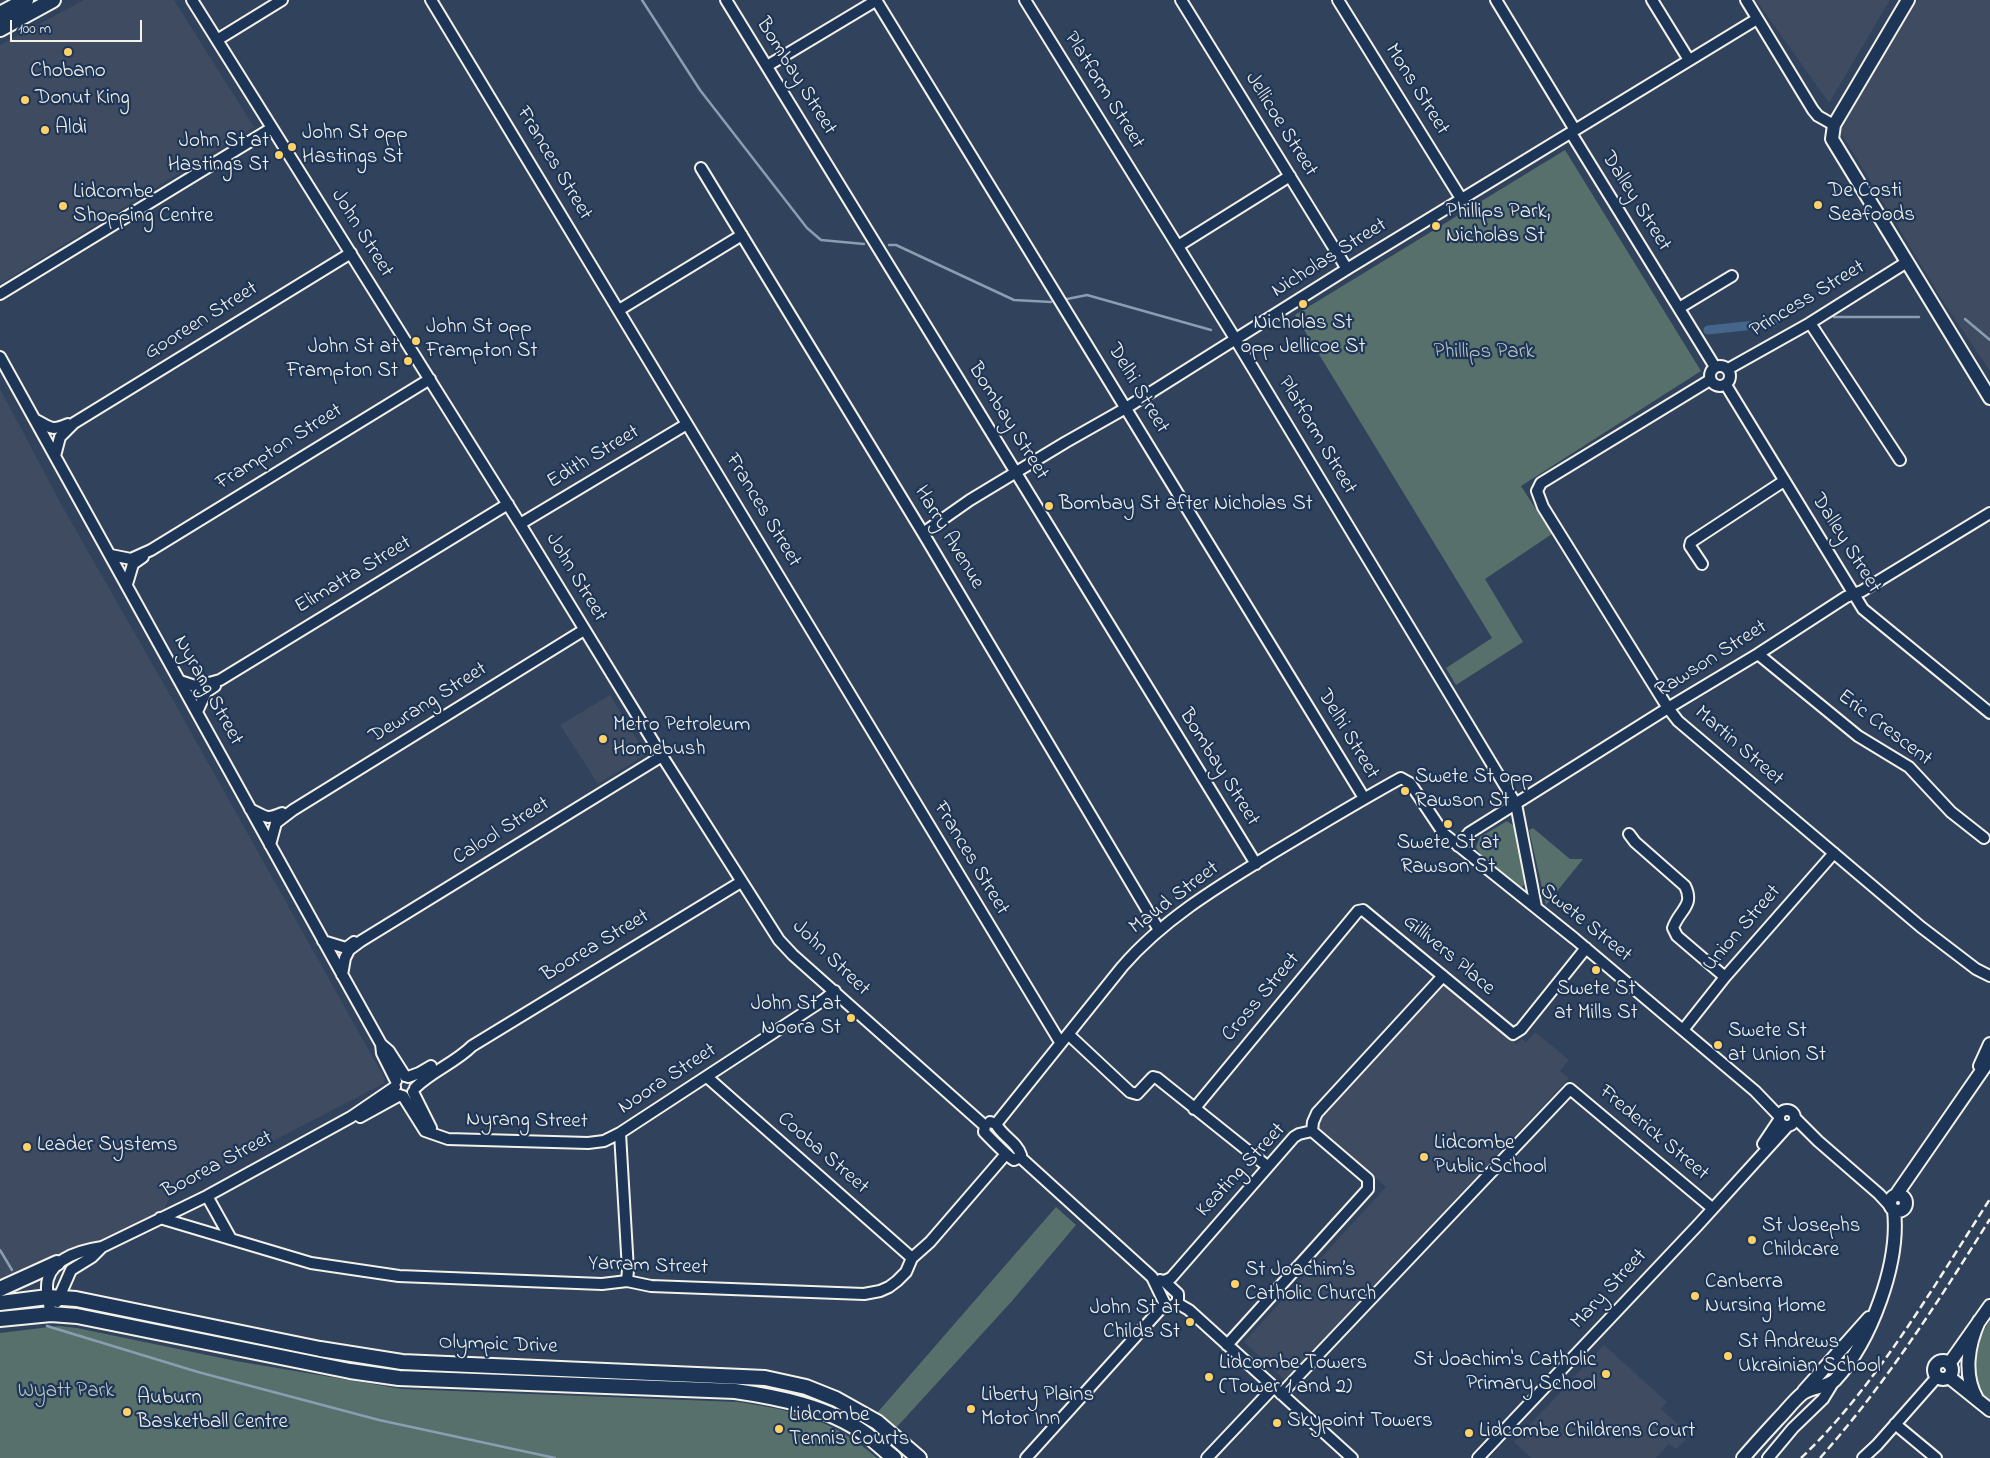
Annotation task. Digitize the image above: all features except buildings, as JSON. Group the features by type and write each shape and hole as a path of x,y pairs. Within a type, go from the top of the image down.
{"highway":[{"path":"0,14 26,0"},
{"path":"0,29 53,0"},
{"path":"0,1289 57,1263"},
{"path":"0,1303 54,1297"},
{"name":"Olympic Drive","path":"54,1297 85,1301 320,1349 402,1362 765,1378 806,1388 836,1399 877,1422 919,1458"},
{"path":"0,1319 50,1314"},
{"name":"Olympic Drive","path":"50,1314 74,1316 350,1371 399,1378 734,1390 770,1396 827,1414 862,1432 894,1458"}],"main road":[{"path":"1908,0 1834,125 1833,143 1990,398"},
{"path":"1973,1082 1990,1044"},
{"path":"1799,1396 1808,1390 1835,1380 1864,1338 1885,1286 1894,1234 1899,1218 1898,1203 1915,1168 1990,1059"},
{"path":"1990,1306 1950,1364 1952,1370 1943,1377 1977,1399 1990,1410"},
{"path":"1822,1386 1876,1309"},
{"path":"1745,1455 1866,1322"},
{"path":"1977,1399 1971,1384 1968,1363 1971,1342 1979,1322"}],"street":[{"name":"John Street","path":"192,0 508,504 662,756 779,940 793,955 985,1126 984,1132 1006,1154"},
{"path":"217,40 282,0"},
{"name":"Frances Street","path":"431,0 1060,1042"},
{"name":"Bombay Street","path":"726,0 1256,864"},
{"path":"767,66 876,0"},
{"name":"Delhi Street","path":"876,0 1364,798"},
{"name":"Platform Street","path":"1025,0 1236,340 1516,804 1536,907"},
{"name":"Jellicoe Street","path":"1181,0 1348,269"},
{"name":"Mons Street","path":"1338,0 1462,200"},
{"name":"Dalley Street","path":"1496,0 1715,367"},
{"path":"1652,0 1689,60"},
{"path":"1746,0 1813,110 1818,116 1834,125"},
{"name":"Nicholas Street","path":"923,533 970,500 1126,408 1348,269 1757,18"},
{"path":"1,294 272,128"},
{"name":"Harry Avenue","path":"701,168 923,533 1158,930"},
{"path":"1178,246 1290,176"},
{"path":"619,310 742,235"},
{"name":"Gooreen Street","path":"55,456 60,437 74,423 351,254"},
{"name":"Princess Street","path":"1728,369 1810,323 1907,262"},
{"path":"1679,308 1732,276"},
{"path":"1810,323 1900,460"},
{"name":"Nyrang Street","path":"0,357 381,1044 382,1053 404,1086 426,1130 448,1139 588,1143 604,1141 620,1133"},
{"path":"1722,366 1728,369 1730,378 1726,385 1717,386 1710,380 1710,373 1715,367 1722,366"},
{"name":"Frampton Street","path":"127,584 133,564 151,550 430,379"},
{"name":"Martin Street","path":"1710,380 1541,483 1537,491 1544,507 1668,708 1678,721 1921,927 1976,969 1990,976"},
{"name":"Dalley Street","path":"1726,385 1863,609 1990,712"},
{"name":"Gooreen Street","path":"35,420 58,430 66,424 74,423"},
{"name":"Edith Street","path":"520,524 686,424"},
{"path":"1702,564 1690,546 1691,542 1784,481"},
{"name":"Elimatta Street","path":"197,712 206,692 220,680 508,504"},
{"name":"Rawson Street","path":"1458,846 1469,833 1668,708 1758,654 1846,597 1854,595 1990,513"},
{"name":"Frampton Street","path":"111,555 131,559 151,550"},
{"name":"Dewrang Street","path":"270,845 276,823 293,810 584,630"},
{"name":"Eric Crescent","path":"1758,654 1858,736 1909,767 1951,812 1984,838"},
{"name":"Elimatta Street","path":"180,681 201,688 209,683 220,680"},
{"name":"Calool Street","path":"342,975 345,958 349,950 361,941 662,756"},
{"name":"Maud Street","path":"996,1124 1060,1042 1134,953 1158,930 1207,894 1364,798 1401,778"},
{"name":"Swete Street","path":"1401,778 1410,782 1444,834 1458,846 1586,948 1755,1091 1786,1120 1818,1141 1873,1188 1898,1203"},
{"name":"Dewrang Street","path":"250,809 268,818 273,818 293,810"},
{"path":"1629,834 1634,842 1685,886 1689,894 1688,905 1676,919 1673,928 1677,936 1725,977"},
{"name":"Union Street","path":"1682,1030 1725,977 1834,854"},
{"name":"Boorea Street","path":"54,1297 47,1281 57,1263 89,1249 102,1247 207,1196 352,1117 404,1086 419,1073 459,1050 472,1046 741,882"},
{"name":"Gillivers Place","path":"1358,911 1363,910 1513,1034 1521,1029 1586,948"},
{"name":"Cross Street","path":"1194,1108 1358,911"},
{"name":"Calool Street","path":"323,941 346,948 353,942 361,941"},
{"name":"Keating Street","path":"1164,1281 1171,1278 1294,1137 1298,1134 1312,1131 1317,1113 1443,976"},
{"name":"Noora Street","path":"627,1281 628,1270 620,1133 825,1000 834,991"},
{"path":"1068,1034 1133,1094 1139,1093 1150,1079 1154,1077 1267,1166"},
{"name":"Cooba Street","path":"707,1077 912,1258"},
{"name":"Frederick Street","path":"1277,1391 1570,1088 1712,1208"},
{"name":"Mary Street","path":"1478,1458 1712,1208 1786,1120"},
{"path":"985,1126 991,1122 996,1124 1000,1132 1019,1149 1020,1157 1152,1277 1164,1301 1170,1306 1177,1303"},
{"path":"1227,1345 1368,1189 1368,1180 1312,1131"},
{"path":"1006,1154 1014,1160 1020,1157"},
{"name":"Yarram Street","path":"160,1218 310,1263 399,1276 602,1284 627,1281 651,1286 864,1294 889,1287 906,1272 912,1258 930,1242 1006,1154"},
{"path":"207,1196 231,1239"},
{"name":"Boorea Street","path":"50,1314 54,1297 70,1270 92,1257 102,1247"},
{"path":"1152,1277 1164,1281 1174,1290 1179,1296 1177,1303"},
{"path":"1026,1458 1164,1301 1166,1290 1174,1290"},
{"path":"1177,1303 1189,1310 1352,1458"},
{"path":"1865,1458 1895,1424 1943,1377"},
{"path":"1768,1458 1823,1398 1835,1380"},
{"path":"1794,1428 1822,1386"},
{"path":"1207,1458 1277,1391"},
{"path":"1895,1424 1936,1458"}],"shaded area":[{"name":"Lidcombe Shopping Centre","path":"84,0 174,0 254,127 0,284 0,45"},
{"path":"1756,0 1890,0 1829,103"},
{"path":"1917,0 1990,0 1990,371 1946,306 1840,131"},
{"path":"0,389 66,513 385,1079 383,1084 172,1193 160,1218 0,1289"},
{"name":"Metro Petroleum Homebush","path":"610,695 646,754 598,784 560,725"},
{"name":"Lidcombe Public School","path":"1446,986 1517,1044 1522,1039 1526,1042 1535,1032 1569,1060 1560,1071 1569,1078 1285,1380 1244,1342 1386,1187 1320,1128 1320,1120 1442,987"},
{"name":"St Joachim's Catholic Primary School","path":"1604,1345 1667,1402 1661,1409 1690,1435 1676,1449 1669,1444 1656,1458 1531,1458 1514,1442"}],"green space":[{"name":"Phillips Park","path":"1565,150 1701,371 1521,486 1552,534 1485,579 1523,642 1456,685 1446,668 1492,638 1295,315"},
{"path":"1507,821 1514,826 1526,883 1522,887 1516,885 1482,857 1476,847 1480,837"},
{"path":"1533,828 1570,859 1583,859 1546,905 1529,830"},
{"path":"1056,1207 1076,1225 1012,1301 895,1429 877,1413"},
{"path":"1990,1320 1990,1402 1982,1393 1977,1383 1974,1362 1979,1341"},
{"name":"Wyatt Park","path":"58,1326 77,1328 236,1361 402,1389 738,1402 758,1405 795,1413 829,1426 845,1434 877,1458 0,1458 0,1333"}],"waterway":[{"path":"642,0 700,90 807,228 821,240 864,244"},
{"path":"889,245 896,245 1014,300 1051,302"},
{"path":"1067,299 1087,295 1211,330"},
{"path":"1834,317 1919,317"},
{"path":"1965,319 1990,340"},
{"path":"1708,330 1773,323"},
{"path":"0,1250 12,1270"},
{"path":"47,1326 198,1372 379,1420 555,1458"}],"railway":[{"path":"1801,1458 1828,1430 1879,1368 1926,1300 1990,1199"},
{"path":"1820,1458 1867,1402 1889,1372 1990,1219"}],"place":[{"name":"Chobano","path":"68,52"},
{"name":"Donut King","path":"25,100"},
{"name":"Aldi","path":"45,130"},
{"name":"John St opp Hastings St","path":"292,147"},
{"name":"John St at Hastings St","path":"279,155"},
{"name":"De Costi Seafoods","path":"1818,205"},
{"name":"Lidcombe Shopping Centre","path":"63,206"},
{"name":"Phillips Park, Nicholas St","path":"1436,226"},
{"name":"Nicholas St opp Jellicoe St","path":"1303,304"},
{"name":"John St opp Frampton St","path":"416,341"},
{"name":"John St at Frampton St","path":"408,361"},
{"name":"Bombay St after Nicholas St","path":"1049,506"},
{"name":"Metro Petroleum Homebush","path":"603,739"},
{"name":"Swete St opp Rawson St","path":"1405,791"},
{"name":"Swete St at Rawson St","path":"1448,824"},
{"name":"Swete St at Mills St","path":"1596,970"},
{"name":"John St at Noora St","path":"851,1018"},
{"name":"Swete St at Union St","path":"1718,1045"},
{"name":"Leader Systems","path":"27,1147"},
{"name":"Lidcombe Public School","path":"1424,1157"},
{"name":"St Josephs Childcare","path":"1752,1240"},
{"name":"St Joachim’s Catholic Church","path":"1235,1284"},
{"name":"Canberra Nursing Home","path":"1695,1296"},
{"name":"John St at Childs St","path":"1190,1322"},
{"name":"St Andrews Ukrainian School","path":"1728,1356"},
{"name":"St Joachim's Catholic Primary School","path":"1606,1374"},
{"name":"Lidcombe Towers (Tower 1 and 2)","path":"1209,1377"},
{"name":"Liberty Plains Motor Inn","path":"971,1409"},
{"name":"Auburn Basketball Centre","path":"127,1412"},
{"name":"Skypoint Towers","path":"1277,1423"},
{"name":"Lidcombe Tennis Courts","path":"779,1429"},
{"name":"Lidcombe Childrens Court","path":"1469,1433"}]}
